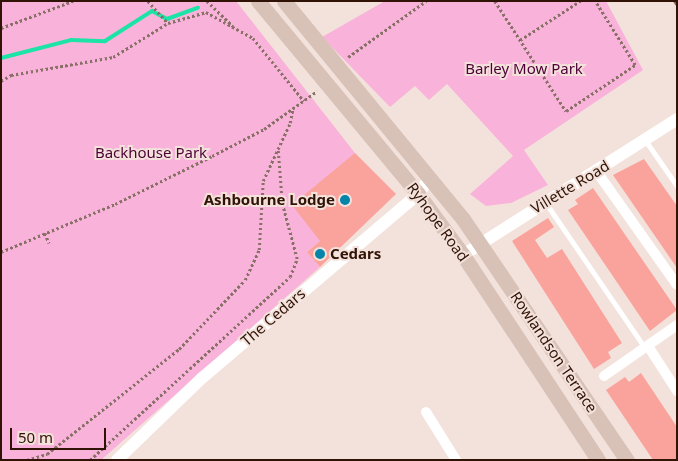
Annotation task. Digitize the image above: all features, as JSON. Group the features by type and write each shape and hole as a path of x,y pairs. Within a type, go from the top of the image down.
{"main road":[{"name":"Ryhope Road","path":"258,1 418,194 463,256 597,460"},
{"name":"Ryhope Road","path":"284,1 430,177 480,244"},
{"name":"Rowlandson Terrace","path":"480,244 627,460"},
{"path":"597,460 616,445"}],"street":[{"name":"Villette Road","path":"463,256 545,202 597,172 677,119"},
{"path":"597,172 677,285"},
{"name":"The Cedars","path":"117,460 202,378 418,194 430,177"},
{"path":"604,376 677,326"},
{"path":"646,347 677,391"},
{"path":"426,412 456,460"}],"lane":[{"path":"645,140 677,186"},
{"path":"545,202 646,347"}],"path":[{"path":"1,28 73,1"},
{"path":"111,1 120,1"},
{"path":"148,1 168,24"},
{"path":"207,1 234,28"},
{"path":"337,66 426,1"},
{"path":"495,1 566,111 635,65 595,1"},
{"path":"520,40 580,1"},
{"path":"1,81 12,75 113,58 168,24 206,12 253,38 304,101"},
{"path":"1,252 115,204 264,129 304,101 326,82"},
{"path":"28,460 47,454 179,349 245,280 260,250 263,181 278,150 293,108"},
{"path":"90,460 290,277 297,259 282,202 278,150"},
{"path":"45,233 49,243"}],"green space":[{"name":"Backhouse Park","path":"1,1 236,1 355,153 320,241 307,252 320,267 101,460 1,460"},
{"name":"Barley Mow Park","path":"385,1 606,1 643,70 524,150 548,185 511,203 486,206 470,194 513,156 447,84 429,100 415,86 390,107 322,37"}],"building":[{"name":"Ashbourne Lodge","path":"355,153 396,194 320,267 307,252 320,241 292,205"},
{"path":"644,159 677,206 677,268 613,175"},
{"path":"593,188 677,310 650,331 568,210 578,204 575,200"},
{"path":"548,218 554,227 535,240 547,258 562,249 622,343 608,352 611,358 594,369 512,241"},
{"path":"641,373 677,427 677,460 653,460 606,390 625,377 629,382"}],"waterway":[{"path":"1,58 71,40 105,41 152,11 167,19 198,8"}],"place":[{"name":"Ashbourne Lodge","path":"345,200"},
{"name":"Cedars","path":"320,254"}]}
